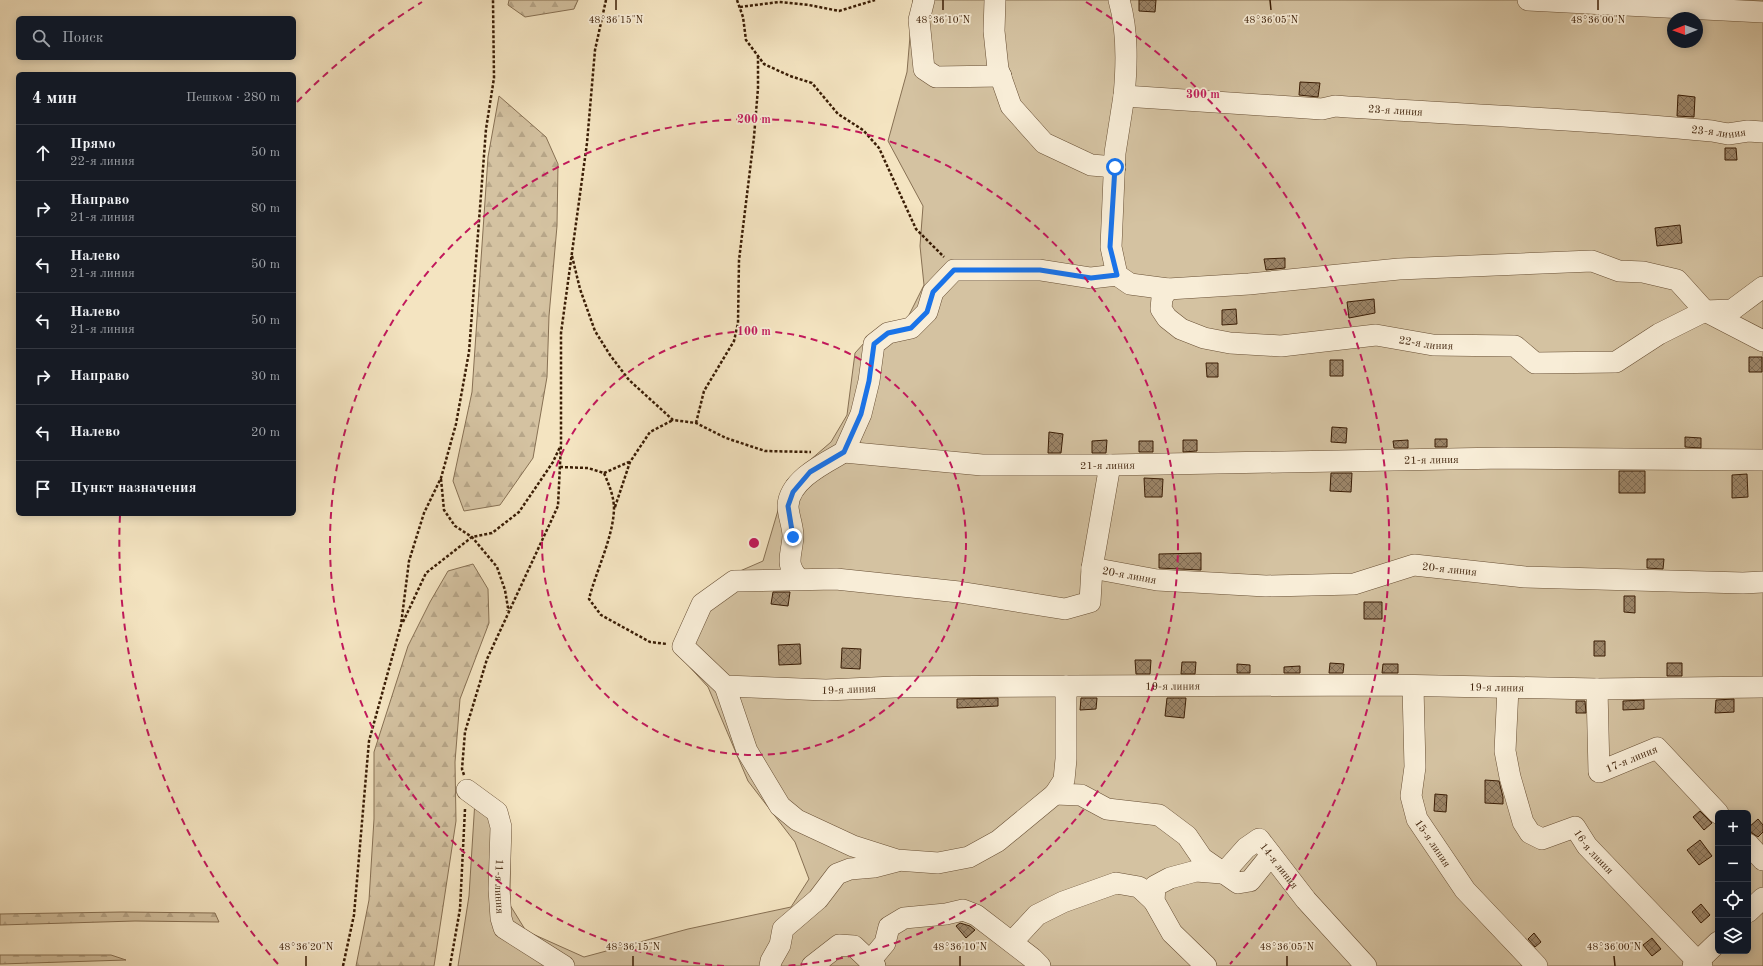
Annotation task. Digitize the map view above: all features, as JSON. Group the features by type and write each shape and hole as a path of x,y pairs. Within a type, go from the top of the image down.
{"street":[{"path":"924,0 919,20 924,69 936,77 1001,76"},
{"path":"995,0 994,31 998,69 1011,106 1044,143 1091,165 1115,167"},
{"path":"1119,0 1126,47 1124,96 1115,167 1110,247 1117,275 1130,284 1168,289 1249,284 1399,269 1592,261 1619,271 1643,272 1676,280 1705,311 1763,341"},
{"path":"1528,0 1763,12"},
{"name":"23-я линия","path":"1124,96 1322,109 1335,106 1442,114 1592,121 1712,131 1728,134 1748,131 1763,132"},
{"path":"799,579 791,571 790,557 793,537 788,506 793,492 810,472 844,452 861,414 869,381 874,344 888,333 911,328 927,312 933,292 954,270 1040,270 1091,278 1117,275"},
{"name":"22-я линия","path":"1168,289 1162,298 1161,309 1167,318 1182,329 1211,339 1230,343 1281,346 1376,335 1433,345 1515,346 1535,363 1616,362 1659,334 1705,311 1732,310 1763,287"},
{"name":"21-я линия","path":"844,452 982,465 1110,465 1504,458 1763,460"},
{"path":"1066,686 1066,758 1064,780 1055,794 998,841 969,857 938,863 897,860 853,846 815,829 797,820 780,806 747,751 725,686 683,646 702,604 734,581 836,579 952,591 1065,610 1090,602 1092,568 1110,465"},
{"name":"20-я линия","path":"1092,568 1157,580 1266,586 1354,584 1414,565 1525,577 1743,583 1763,582"},
{"name":"19-я линия","path":"725,686 826,690 895,687 1066,686 1390,685 1413,687 1597,689 1763,687"},
{"name":"15-я линия","path":"1413,687 1415,767 1411,796 1417,819 1464,890 1537,966"},
{"name":"16-я линия","path":"1508,688 1505,751 1510,777 1523,822 1530,833 1542,839 1575,827 1586,846 1698,965"},
{"name":"17-я линия","path":"1597,689 1599,772 1657,748 1715,810"},
{"name":"11-я линия","path":"467,790 497,812 501,827 499,889 501,918 504,928 564,966"},
{"path":"1055,794 1081,795 1107,809 1159,815 1186,836 1202,858 1222,873"},
{"name":"14-я линия","path":"1222,873 1246,848 1259,839 1306,900 1366,966"},
{"path":"1750,846 1763,860"},
{"path":"770,966 771,961 780,945 783,929 818,899 837,874 850,870 874,867 897,860"},
{"path":"1154,901 1155,886 1170,878 1196,871 1222,873"},
{"path":"1012,942 1037,915 1116,882 1139,887 1154,901 1172,933 1206,966"},
{"path":"1751,909 1763,898"},
{"path":"812,966 839,945 854,946 873,963 885,943 889,927 904,918 946,914 963,910 976,915 1012,942 1040,966"},
{"path":"1698,965 1715,945"}],"path":[{"path":"343,966 354,915 369,740 401,625 409,561 424,513 441,478 456,424 468,352 486,129 494,78 492,0"},
{"path":"450,966 460,909 467,790 462,769 465,732 487,659 558,506 561,444 560,333 587,143 595,50 606,0"},
{"path":"737,0 740,7 746,40 764,64 790,76 812,83 838,114 862,130 879,148 916,228 940,252 954,270"},
{"path":"740,7 779,2 809,5 838,11 875,0"},
{"path":"696,423 704,391 734,341 738,323 739,260 754,137 758,88 758,56"},
{"path":"572,254 580,289 595,331 610,355 629,380 673,420 696,423 726,438 765,451 813,452"},
{"path":"673,420 650,432 630,462 614,509 609,534 589,599 601,615 650,642 683,646"},
{"path":"401,625 426,573 472,538 492,533 519,512 553,462 561,444"},
{"path":"560,467 588,468 604,473 630,462"},
{"path":"604,473 612,492 614,509"},
{"path":"441,478 441,493 444,510 455,526 472,538 497,567 505,590 508,608 503,623"}],"green space":[{"path":"509,0 578,0 574,9 525,17 508,5"},
{"path":"913,0 1763,0 1763,966 458,966 469,896 476,784 510,834 510,905 526,931 584,957 688,929 791,907 809,879 795,842 748,781 708,687 675,651 717,581 763,561 787,480 831,442 847,415 855,353 875,331 907,319 924,285 920,246 923,206 888,141 907,72"},
{"path":"499,96 546,137 558,164 557,226 549,316 547,377 533,458 500,505 464,511 453,481 472,392 488,157"},
{"path":"473,564 488,589 489,623 460,699 455,762 456,821 434,966 356,966 369,900 374,819 374,752 408,646 430,602 448,571"},
{"path":"122,912 215,913 219,922 135,921 0,925 0,914"},
{"path":"0,955 111,955 126,960 0,964"}],"building":[{"path":"1139,0 1156,0 1155,12 1139,11"},
{"path":"1300,82 1320,83 1318,97 1299,95"},
{"path":"1678,95 1695,97 1694,117 1677,116"},
{"path":"1725,148 1736,148 1737,160 1725,160"},
{"path":"1680,225 1682,243 1657,246 1655,228"},
{"path":"1285,258 1285,268 1266,270 1264,259"},
{"path":"1374,299 1375,313 1349,318 1347,302"},
{"path":"1236,309 1237,324 1222,325 1222,310"},
{"path":"1749,357 1762,357 1762,372 1749,372"},
{"path":"1330,360 1343,360 1343,376 1330,376"},
{"path":"1206,363 1218,363 1218,377 1207,377"},
{"path":"1332,427 1347,428 1346,443 1331,442"},
{"path":"1049,432 1063,434 1061,453 1048,453"},
{"path":"1685,437 1701,438 1701,448 1685,447"},
{"path":"1435,439 1447,439 1447,447 1435,447"},
{"path":"1107,440 1106,453 1092,453 1092,441"},
{"path":"1183,440 1197,440 1197,451 1183,452"},
{"path":"1408,440 1408,448 1394,448 1393,441"},
{"path":"1139,441 1153,441 1153,452 1139,452"},
{"path":"1619,471 1645,471 1645,493 1619,493"},
{"path":"1331,473 1352,473 1351,492 1330,491"},
{"path":"1747,474 1748,497 1732,498 1732,475"},
{"path":"1144,478 1163,479 1162,497 1145,497"},
{"path":"1201,553 1201,570 1159,568 1159,554"},
{"path":"1647,559 1664,559 1663,569 1647,568"},
{"path":"773,592 790,592 788,606 771,604"},
{"path":"1624,596 1635,596 1635,613 1624,612"},
{"path":"1364,602 1382,602 1382,619 1364,619"},
{"path":"1594,641 1605,641 1605,656 1594,656"},
{"path":"800,644 801,664 779,665 778,645"},
{"path":"842,648 861,649 860,669 841,668"},
{"path":"1135,660 1151,660 1150,674 1136,674"},
{"path":"1182,662 1196,662 1195,674 1181,674"},
{"path":"1330,663 1344,664 1343,673 1329,673"},
{"path":"1667,663 1682,663 1682,676 1667,676"},
{"path":"1237,664 1250,665 1250,673 1237,673"},
{"path":"1383,664 1398,664 1398,673 1382,673"},
{"path":"1300,666 1300,673 1284,673 1284,667"},
{"path":"998,698 998,706 957,708 957,699"},
{"path":"1081,698 1097,698 1096,709 1080,710"},
{"path":"1167,698 1186,698 1184,718 1165,716"},
{"path":"1734,699 1734,712 1715,713 1716,700"},
{"path":"1644,700 1644,709 1623,710 1623,701"},
{"path":"1576,701 1585,701 1586,713 1576,713"},
{"path":"1485,780 1499,781 1503,804 1485,803"},
{"path":"1435,794 1447,795 1446,812 1434,811"},
{"path":"1700,811 1712,823 1704,830 1693,817"},
{"path":"1758,819 1763,825 1763,832 1758,837 1751,833 1751,825"},
{"path":"1700,840 1712,856 1699,865 1687,850"},
{"path":"1701,904 1710,915 1701,923 1692,912"},
{"path":"960,923 970,926 975,930 966,938 956,926"},
{"path":"1534,933 1541,942 1535,947 1528,939"},
{"path":"1652,938 1661,949 1652,956 1643,945"}],"route":[{"path":"793,537 792,521 788,506 793,492 810,472 844,452 861,414 869,381 874,344 888,333 911,328 927,312 933,292 954,270 1040,270 1091,278 1117,275 1110,247 1115,167"}]}
